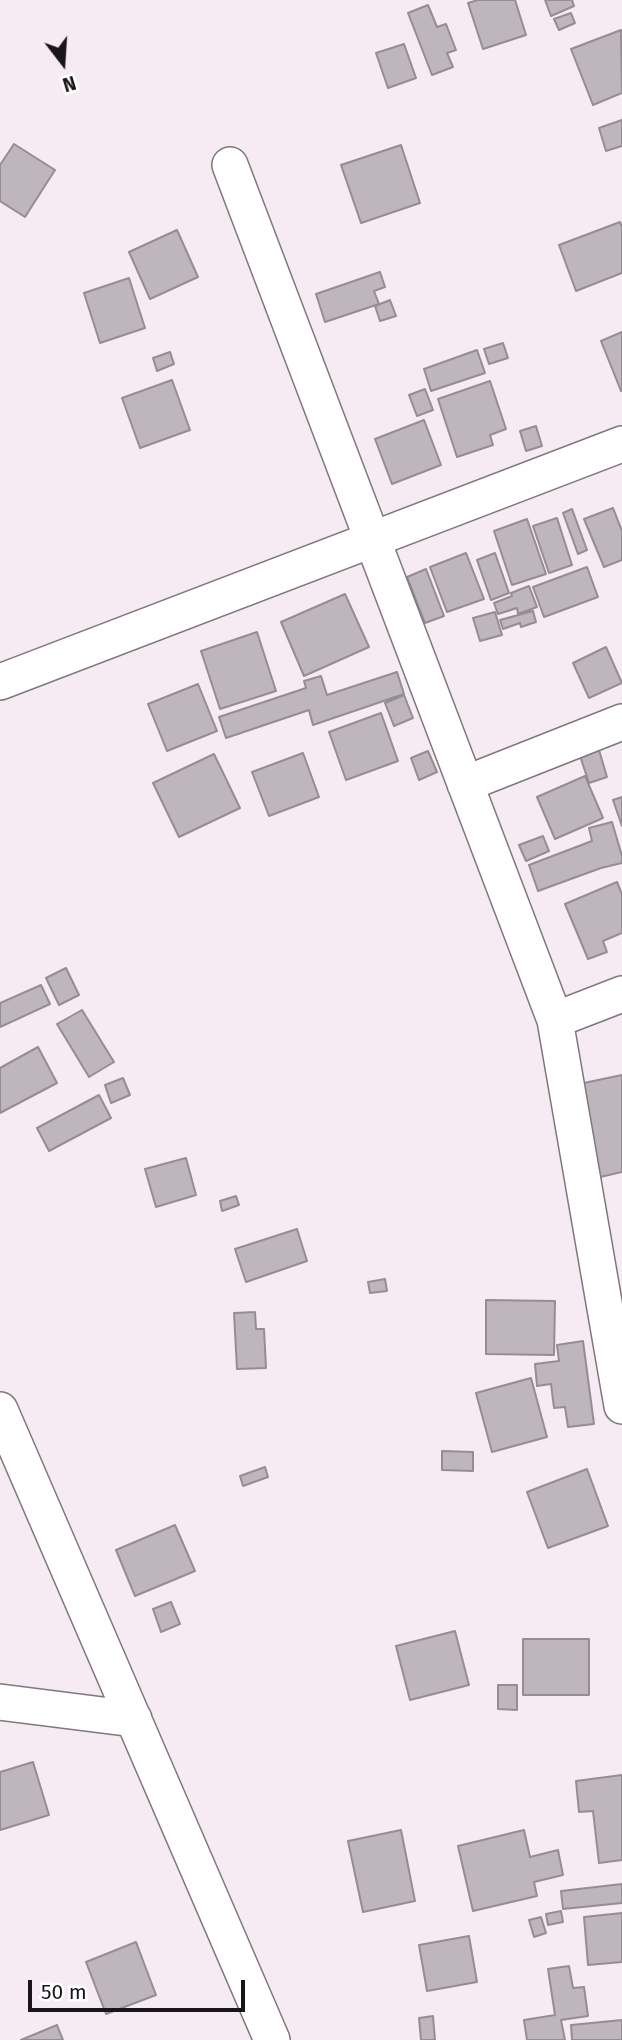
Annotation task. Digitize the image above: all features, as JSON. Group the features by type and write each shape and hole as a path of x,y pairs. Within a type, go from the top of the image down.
{"street":[{"path":"230,165 555,1020 622,1406"},
{"path":"0,682 622,444"},
{"path":"465,784 622,722"},
{"path":"555,1020 622,994"},
{"path":"0,1410 272,2040"},
{"path":"0,1702 134,1719"}],"building":[{"path":"478,0 515,0 526,35 483,49 468,3"},
{"path":"545,0 572,0 574,6 551,16"},
{"path":"428,5 437,27 446,24 456,50 447,53 453,67 432,75 408,13"},
{"path":"571,13 575,23 559,30 554,19"},
{"path":"621,30 622,93 593,105 571,49"},
{"path":"404,44 416,78 388,88 376,53"},
{"path":"622,120 622,146 606,151 599,128"},
{"path":"14,144 55,170 25,217 0,201 0,165"},
{"path":"401,145 420,203 361,223 341,165"},
{"path":"620,222 622,273 576,291 559,245"},
{"path":"177,230 198,277 150,299 129,252"},
{"path":"380,272 385,287 374,291 379,304 325,322 316,294"},
{"path":"129,278 145,328 100,343 84,293"},
{"path":"390,300 396,316 380,321 375,306"},
{"path":"622,332 622,391 621,391 601,341"},
{"path":"503,343 508,358 489,364 484,349"},
{"path":"477,350 485,373 431,391 424,369"},
{"path":"170,352 174,364 157,371 153,358"},
{"path":"172,380 190,430 140,448 122,398"},
{"path":"490,381 506,429 490,435 493,445 457,457 438,399"},
{"path":"425,389 433,410 417,416 409,395"},
{"path":"424,420 441,465 392,484 375,439"},
{"path":"536,426 542,446 526,451 520,431"},
{"path":"613,508 622,531 622,560 604,567 584,519"},
{"path":"572,509 587,550 578,554 563,513"},
{"path":"557,518 572,565 549,573 533,526"},
{"path":"527,519 546,574 512,585 494,531"},
{"path":"466,553 484,599 447,612 430,567"},
{"path":"495,553 509,593 491,600 477,560"},
{"path":"587,567 598,597 544,617 533,587"},
{"path":"426,569 444,616 425,623 407,577"},
{"path":"529,586 537,607 518,614 517,608 498,614 494,603"},
{"path":"345,594 369,647 304,676 281,622"},
{"path":"533,611 536,622 521,627 520,623 503,629 500,620"},
{"path":"495,612 502,635 480,641 473,618"},
{"path":"257,632 276,691 220,709 201,651"},
{"path":"606,647 622,683 589,698 573,663"},
{"path":"397,672 404,694 313,725 309,710 226,738 219,717 306,688 304,681 321,676 327,695"},
{"path":"198,684 217,731 167,751 148,704"},
{"path":"404,695 413,718 394,726 385,703"},
{"path":"381,713 398,761 346,780 329,732"},
{"path":"599,750 607,777 589,783 580,756"},
{"path":"428,751 437,772 419,780 411,758"},
{"path":"303,753 319,797 269,816 252,772"},
{"path":"214,754 240,808 179,837 153,783"},
{"path":"585,776 603,818 555,839 537,797"},
{"path":"622,797 622,826 613,800"},
{"path":"612,822 622,863 538,891 529,865 592,841 589,828"},
{"path":"543,836 549,851 526,861 519,845"},
{"path":"617,882 622,894 622,933 603,941 607,952 588,959 565,904"},
{"path":"66,968 79,995 59,1005 46,978"},
{"path":"41,985 50,1004 0,1027 0,1003"},
{"path":"82,1010 114,1062 89,1077 57,1024"},
{"path":"38,1047 57,1083 0,1113 0,1068"},
{"path":"622,1075 622,1172 600,1177 579,1084"},
{"path":"123,1078 130,1095 111,1103 105,1085"},
{"path":"99,1095 111,1118 49,1151 37,1128"},
{"path":"186,1158 196,1195 156,1207 145,1169"},
{"path":"236,1196 239,1205 222,1211 220,1201"},
{"path":"297,1229 307,1261 246,1282 235,1249"},
{"path":"385,1279 387,1291 370,1293 368,1282"},
{"path":"486,1300 555,1301 554,1355 486,1354"},
{"path":"255,1312 256,1329 264,1329 266,1368 237,1369 234,1313"},
{"path":"583,1341 594,1424 568,1427 565,1407 554,1408 551,1384 537,1386 535,1364 559,1361 557,1345"},
{"path":"531,1378 547,1437 492,1452 476,1393"},
{"path":"442,1451 473,1452 473,1471 442,1470"},
{"path":"265,1467 268,1477 243,1486 240,1476"},
{"path":"587,1469 608,1526 548,1548 527,1492"},
{"path":"175,1525 195,1571 135,1596 116,1550"},
{"path":"171,1602 180,1624 161,1632 153,1609"},
{"path":"455,1631 469,1685 410,1700 396,1646"},
{"path":"523,1639 589,1639 589,1695 523,1695"},
{"path":"498,1685 517,1685 517,1710 498,1709"},
{"path":"33,1762 49,1815 0,1830 0,1772"},
{"path":"622,1775 622,1860 599,1863 593,1811 579,1812 576,1781"},
{"path":"401,1830 415,1901 363,1912 348,1841"},
{"path":"524,1830 530,1857 558,1850 563,1875 534,1882 537,1896 473,1911 458,1846"},
{"path":"622,1884 622,1903 563,1909 561,1891"},
{"path":"561,1911 563,1922 548,1925 546,1914"},
{"path":"622,1913 622,1962 588,1965 584,1917"},
{"path":"541,1917 546,1933 534,1937 529,1920"},
{"path":"469,1936 477,1982 427,1991 419,1945"},
{"path":"136,1942 156,1995 106,2014 86,1962"},
{"path":"569,1966 573,1988 584,1987 588,2016 561,2020 565,2040 527,2040 524,2020 555,2015 548,1969"},
{"path":"433,2016 435,2040 421,2040 419,2018"},
{"path":"622,2020 622,2040 572,2040 571,2025"},
{"path":"57,2025 63,2040 21,2040"}]}
